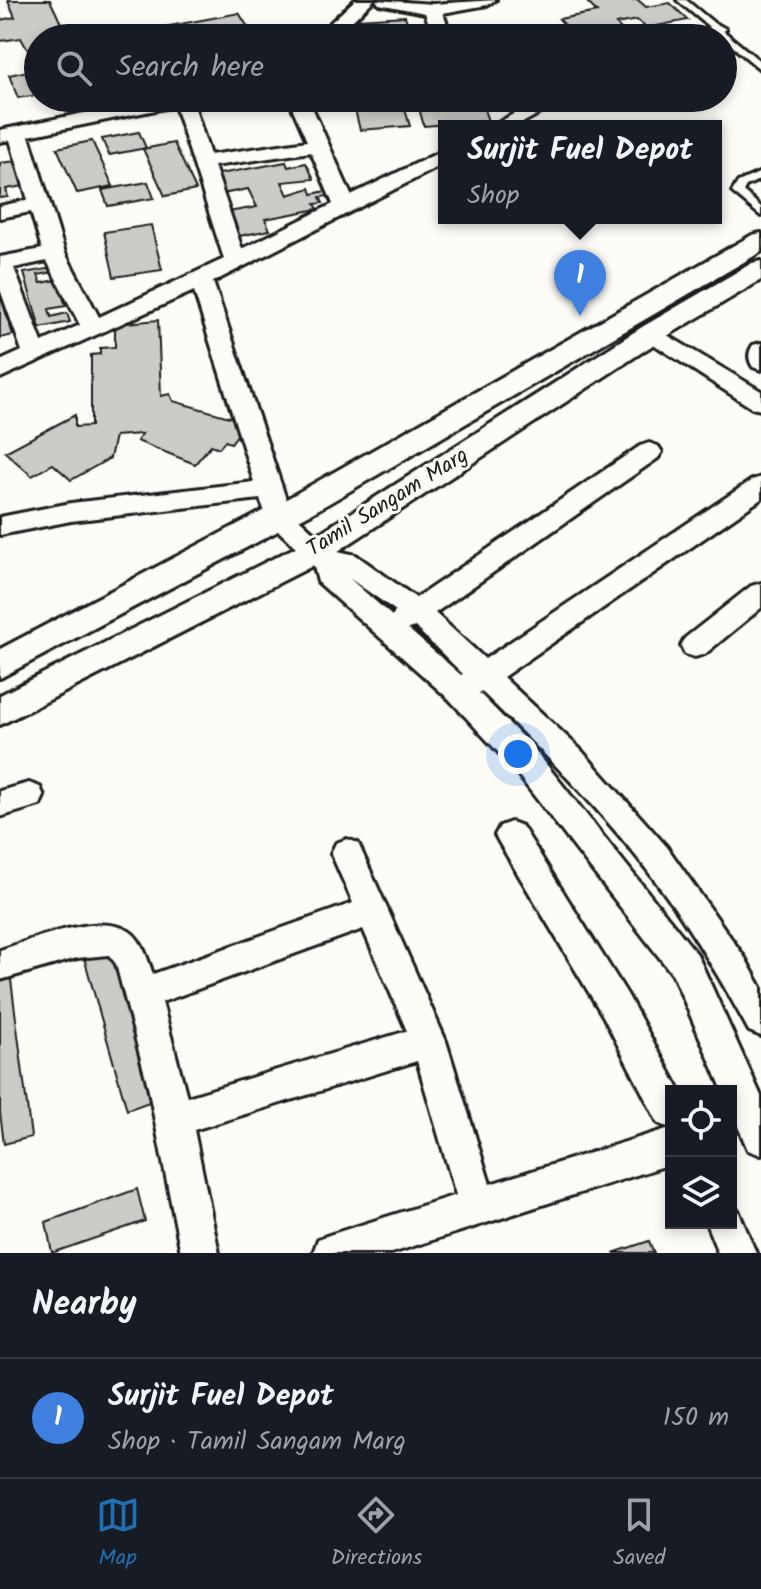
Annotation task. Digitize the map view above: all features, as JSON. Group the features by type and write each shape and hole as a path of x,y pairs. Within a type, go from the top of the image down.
{"street":[{"path":"339,24 365,0"},
{"path":"385,0 433,9 487,0"},
{"path":"433,9 438,24"},
{"path":"93,327 54,253 38,204 9,135 121,112"},
{"path":"188,112 235,260"},
{"path":"304,112 345,206"},
{"path":"203,162 319,145"},
{"path":"0,370 201,279 438,159"},
{"path":"0,212 38,204"},
{"name":"Tamil Sangam Marg","path":"0,665 274,502 761,241"},
{"path":"35,354 1,264 54,253"},
{"name":"Tamil Sangam Marg","path":"0,711 321,555 652,333 761,269"},
{"path":"201,279 274,502 321,555 328,575 389,628 471,683 570,759 656,857 733,969 761,1020"},
{"path":"652,333 756,391"},
{"path":"761,350 761,362"},
{"path":"389,628 418,613 649,452"},
{"path":"471,683 761,486"},
{"path":"0,526 71,512 274,502"},
{"path":"321,555 346,562 418,613 523,758 685,965 752,1124"},
{"path":"695,646 761,593"},
{"path":"511,835 615,1005 665,1100"},
{"path":"347,853 429,1041 478,1207"},
{"path":"143,993 372,911"},
{"path":"0,965 92,941 120,942 128,948 143,993 200,1253"},
{"path":"172,1119 429,1041"},
{"path":"332,1253 665,1148"},
{"path":"727,1229 737,1253"}],"lane":[{"path":"681,0 711,24"},
{"path":"737,46 761,67"},
{"path":"761,175 742,184 737,192 761,213"}],"building":[{"path":"8,0 50,0 61,24 24,24 24,44 21,38 0,41 0,20 15,17"},
{"path":"585,0 638,0 646,7 670,3 688,20 667,24 642,24 637,20 616,24 564,24 559,19 597,12"},
{"path":"239,13 246,24 180,24"},
{"path":"405,16 408,24 360,24 359,19"},
{"path":"24,72 24,97 18,98 9,75"},
{"path":"356,112 406,112 410,126 360,130"},
{"path":"420,112 485,112 488,120 438,120 438,125 424,126"},
{"path":"139,132 146,148 109,155 102,139"},
{"path":"92,141 113,186 77,193 57,148"},
{"path":"174,143 196,190 165,196 143,149"},
{"path":"17,161 24,186 6,189 8,197 0,198 0,163"},
{"path":"286,162 288,167 306,163 314,179 282,182 288,195 310,188 312,194 326,191 329,196 320,197 323,203 315,204 318,209 265,219 270,230 239,236 228,212 257,207 248,189 222,194 214,175"},
{"path":"148,182 154,198 108,206 102,190"},
{"path":"151,225 162,270 114,277 104,232"},
{"path":"52,268 54,272 38,275 41,283 57,280 66,306 49,309 51,317 67,313 70,322 40,328 24,273"},
{"path":"0,294 13,335 0,338"},
{"path":"158,320 161,396 170,394 173,401 247,422 231,443 225,441 219,448 211,445 195,464 137,441 142,434 115,436 110,458 71,480 53,464 32,476 5,452 75,415 75,427 91,426 91,355 100,354 100,348 115,347 115,324"},
{"path":"109,945 155,1100 127,1110 83,954"},
{"path":"10,972 31,1137 4,1144 0,1112 0,975"},
{"path":"137,1189 145,1221 52,1253 46,1222"},
{"path":"649,1241 654,1253 613,1253"}],"place":[{"name":"Surjit Fuel Depot","path":"580,316"}]}
